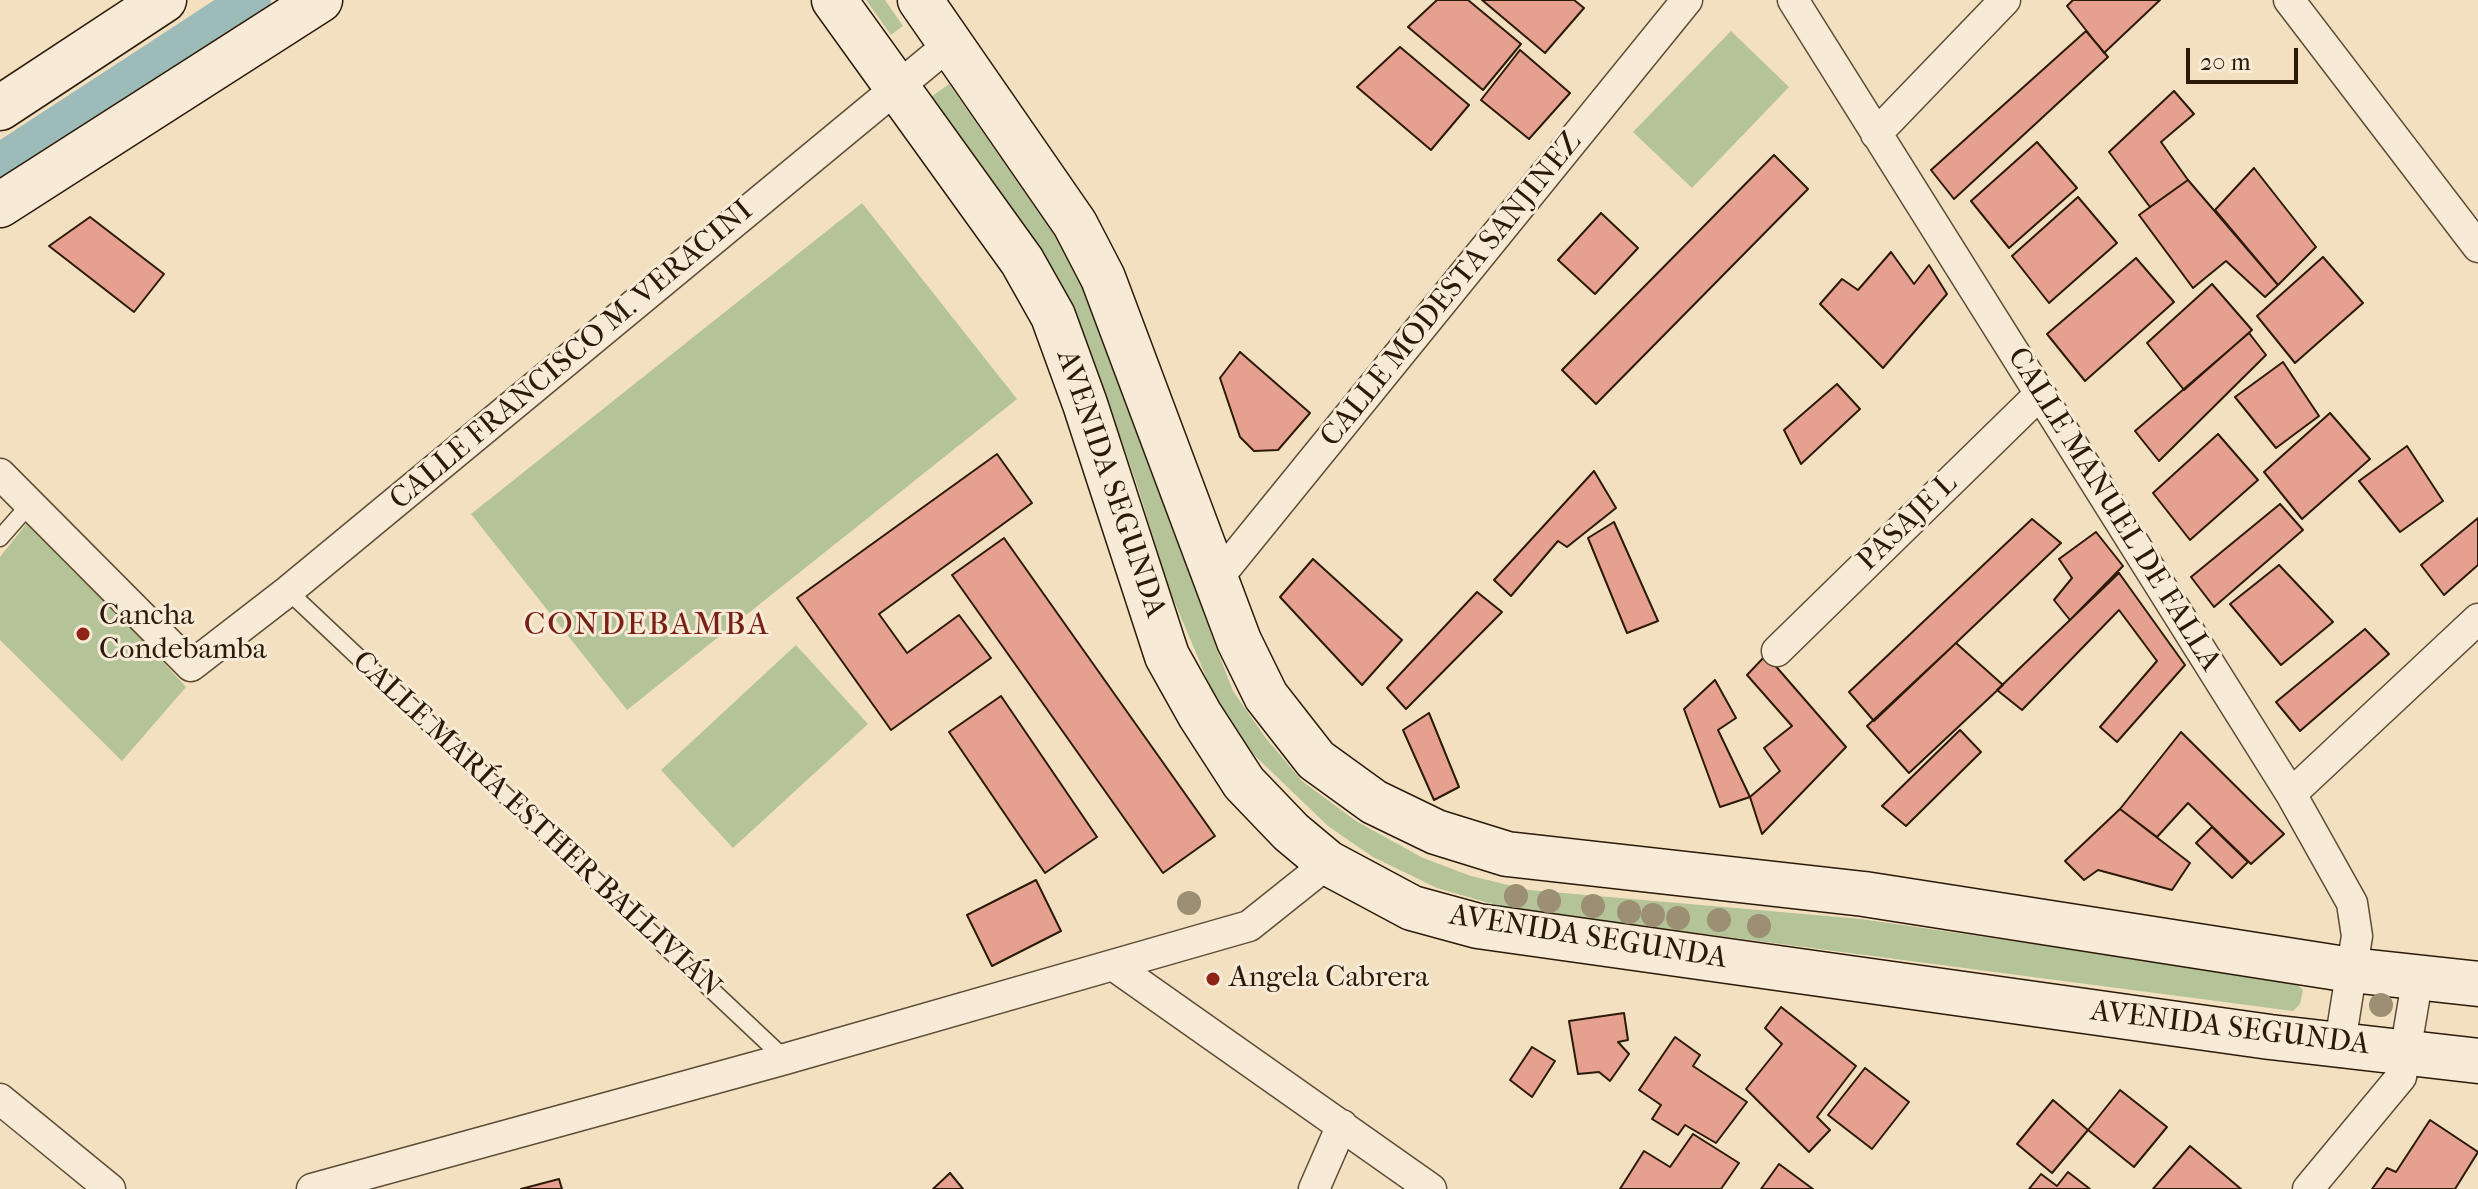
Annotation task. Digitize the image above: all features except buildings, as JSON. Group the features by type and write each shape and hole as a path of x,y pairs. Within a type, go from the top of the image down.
{"main road":[{"path":"0,108 164,0"},
{"path":"0,205 320,0"},
{"name":"AVENIDA SEGUNDA","path":"834,0 1022,261 1053,316 1167,656 1200,715 1244,783 1291,832 1328,863 1412,908 1478,926 2270,1037 2478,1061"},
{"name":"AVENIDA SEGUNDA","path":"920,0 1075,224 1103,278 1239,641 1266,696 1316,760 1374,802 1436,832 1507,854 1864,894 2351,970 2478,984"}],"street":[{"name":"CALLE MODESTA SANJINEZ","path":"1216,580 1687,0"},
{"name":"CALLE MANUEL DE FALLA","path":"1793,0 2291,794 2352,903 2357,936 2340,1043"},
{"path":"1876,134 2005,0"},
{"path":"2289,0 2478,247"},
{"name":"CALLE FRANCISCO M. VERACINI","path":"30,504 191,666 288,591 951,43"},
{"name":"PASAJE L","path":"1777,651 2040,394"},
{"path":"0,474 30,504"},
{"path":"2291,794 2478,619"},
{"path":"312,1189 785,1059 1249,926 1328,863"},
{"path":"1113,965 1431,1189"},
{"path":"2308,1189 2401,1077 2418,976"},
{"path":"0,1099 110,1189"},
{"path":"1314,1189 1342,1125"}],"lane":[{"path":"0,538 30,504"},
{"name":"CALLE MARÍA ESTHER BALLIVIÁN","path":"288,591 785,1059"}],"green space":[{"path":"866,0 885,0 903,26 891,35"},
{"path":"1731,31 1789,87 1692,188 1633,132"},
{"path":"949,84 1070,257 1127,385 1233,691 1265,737 1302,781 1356,821 1423,858 1471,876 1529,890 1861,919 2295,982 2303,990 2300,1004 2293,1011 1506,908 1437,888 1373,857 1328,826 1250,751 1216,700 1169,589 1090,350 1063,288 931,97"},
{"path":"862,203 1017,399 627,710 471,514"},
{"path":"31,518 153,646 151,649 186,687 122,761 0,640 0,557"},
{"path":"796,645 868,724 733,848 661,770"}],"waterway":[{"path":"0,164 251,0"}],"place":[{"name":"Cancha Condebamba","path":"83,634"},
{"name":"Angela Cabrera","path":"1213,979"}],"district":[{"name":"CONDEBAMBA","path":"647,626"}]}
